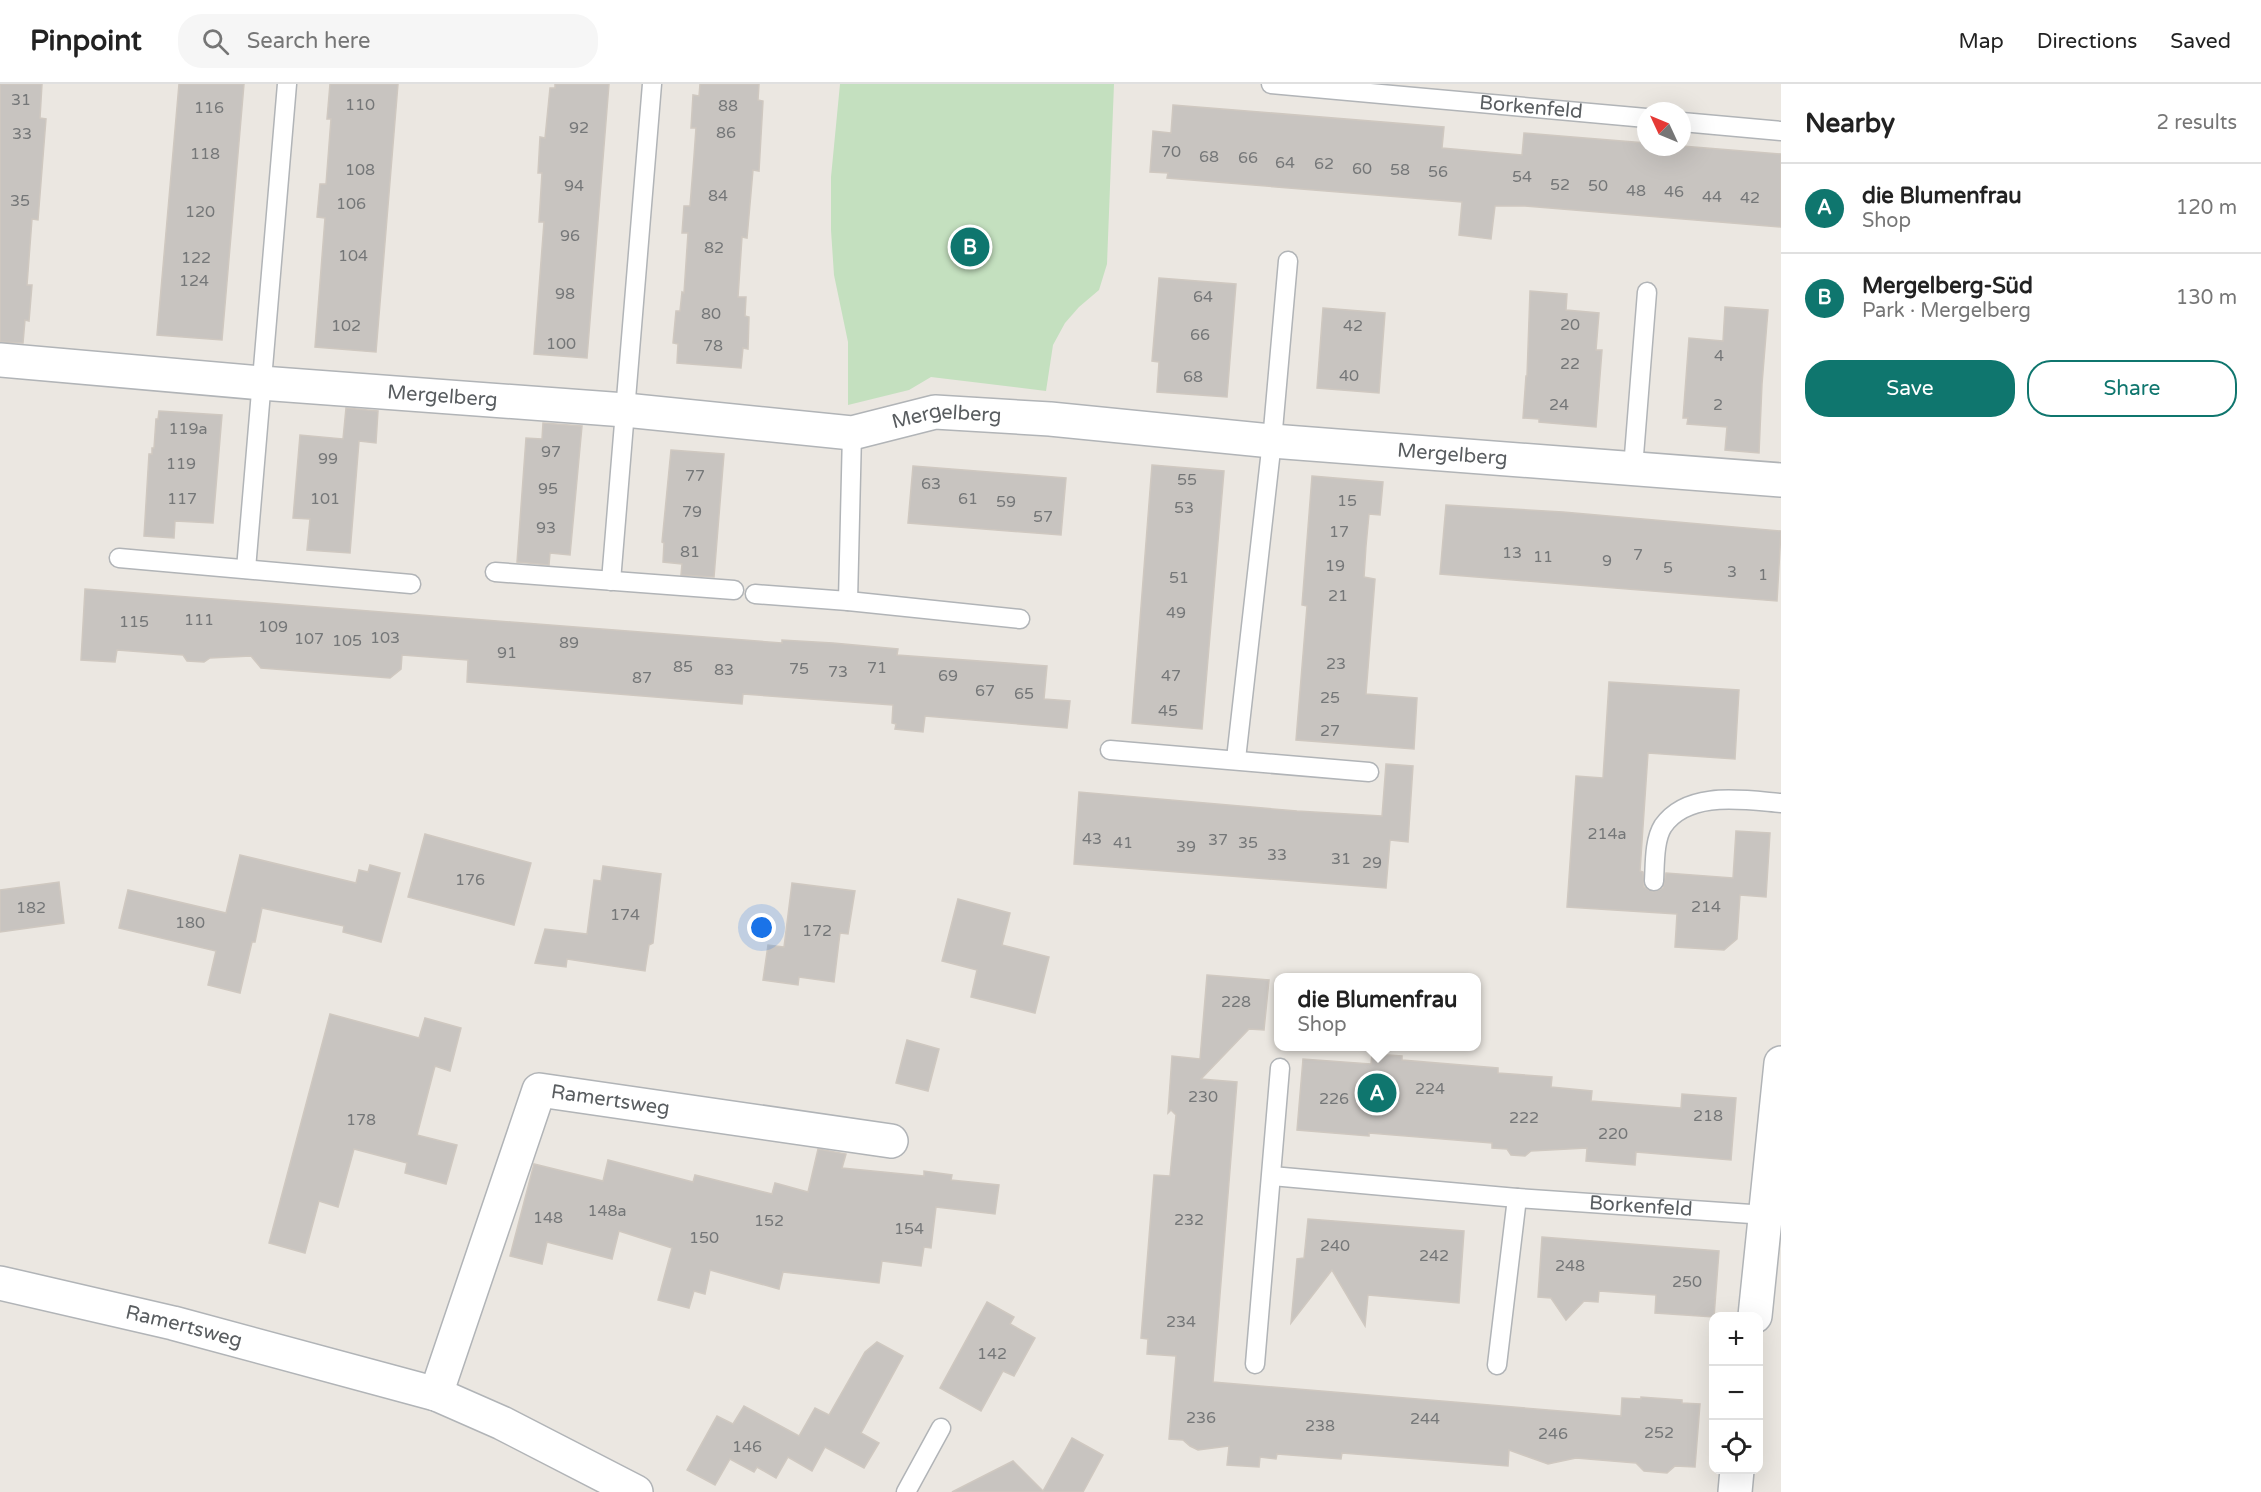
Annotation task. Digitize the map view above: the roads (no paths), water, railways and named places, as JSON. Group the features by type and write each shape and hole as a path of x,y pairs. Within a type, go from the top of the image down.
{"street":[{"name":"Mergelberg","path":"0,360 261,383 625,410 852,433 935,412 1050,419 1272,441 1781,480"},
{"path":"1756,1312 1781,1063"},
{"name":"Ramertsweg","path":"436,1394 539,1090 891,1141"},
{"name":"Ramertsweg","path":"0,1283 173,1323 436,1394 502,1423 636,1492"},
{"path":"1735,1492 1737,1474"}],"lane":[{"path":"246,569 286,84"},
{"path":"610,581 652,84"},
{"name":"Borkenfeld","path":"1271,84 1637,117"},
{"path":"1691,123 1781,131"},
{"path":"1236,759 1272,441 1288,261"},
{"path":"1633,468 1647,292"},
{"path":"848,601 852,433"},
{"path":"119,558 411,584"},
{"path":"495,572 734,590"},
{"path":"755,594 1020,619"},
{"path":"1110,750 1368,772"},
{"path":"1654,881 1657,845 1662,827 1674,814 1687,807 1711,800 1781,803"},
{"path":"1255,1364 1280,1068"},
{"name":"Borkenfeld","path":"1272,1176 1517,1198 1766,1215"},
{"path":"1497,1365 1517,1198"},
{"path":"906,1492 941,1428"}],"place":[{"name":"Mergelberg-Süd","path":"970,247"},
{"name":"die Blumenfrau","path":"1377,1093"}]}
